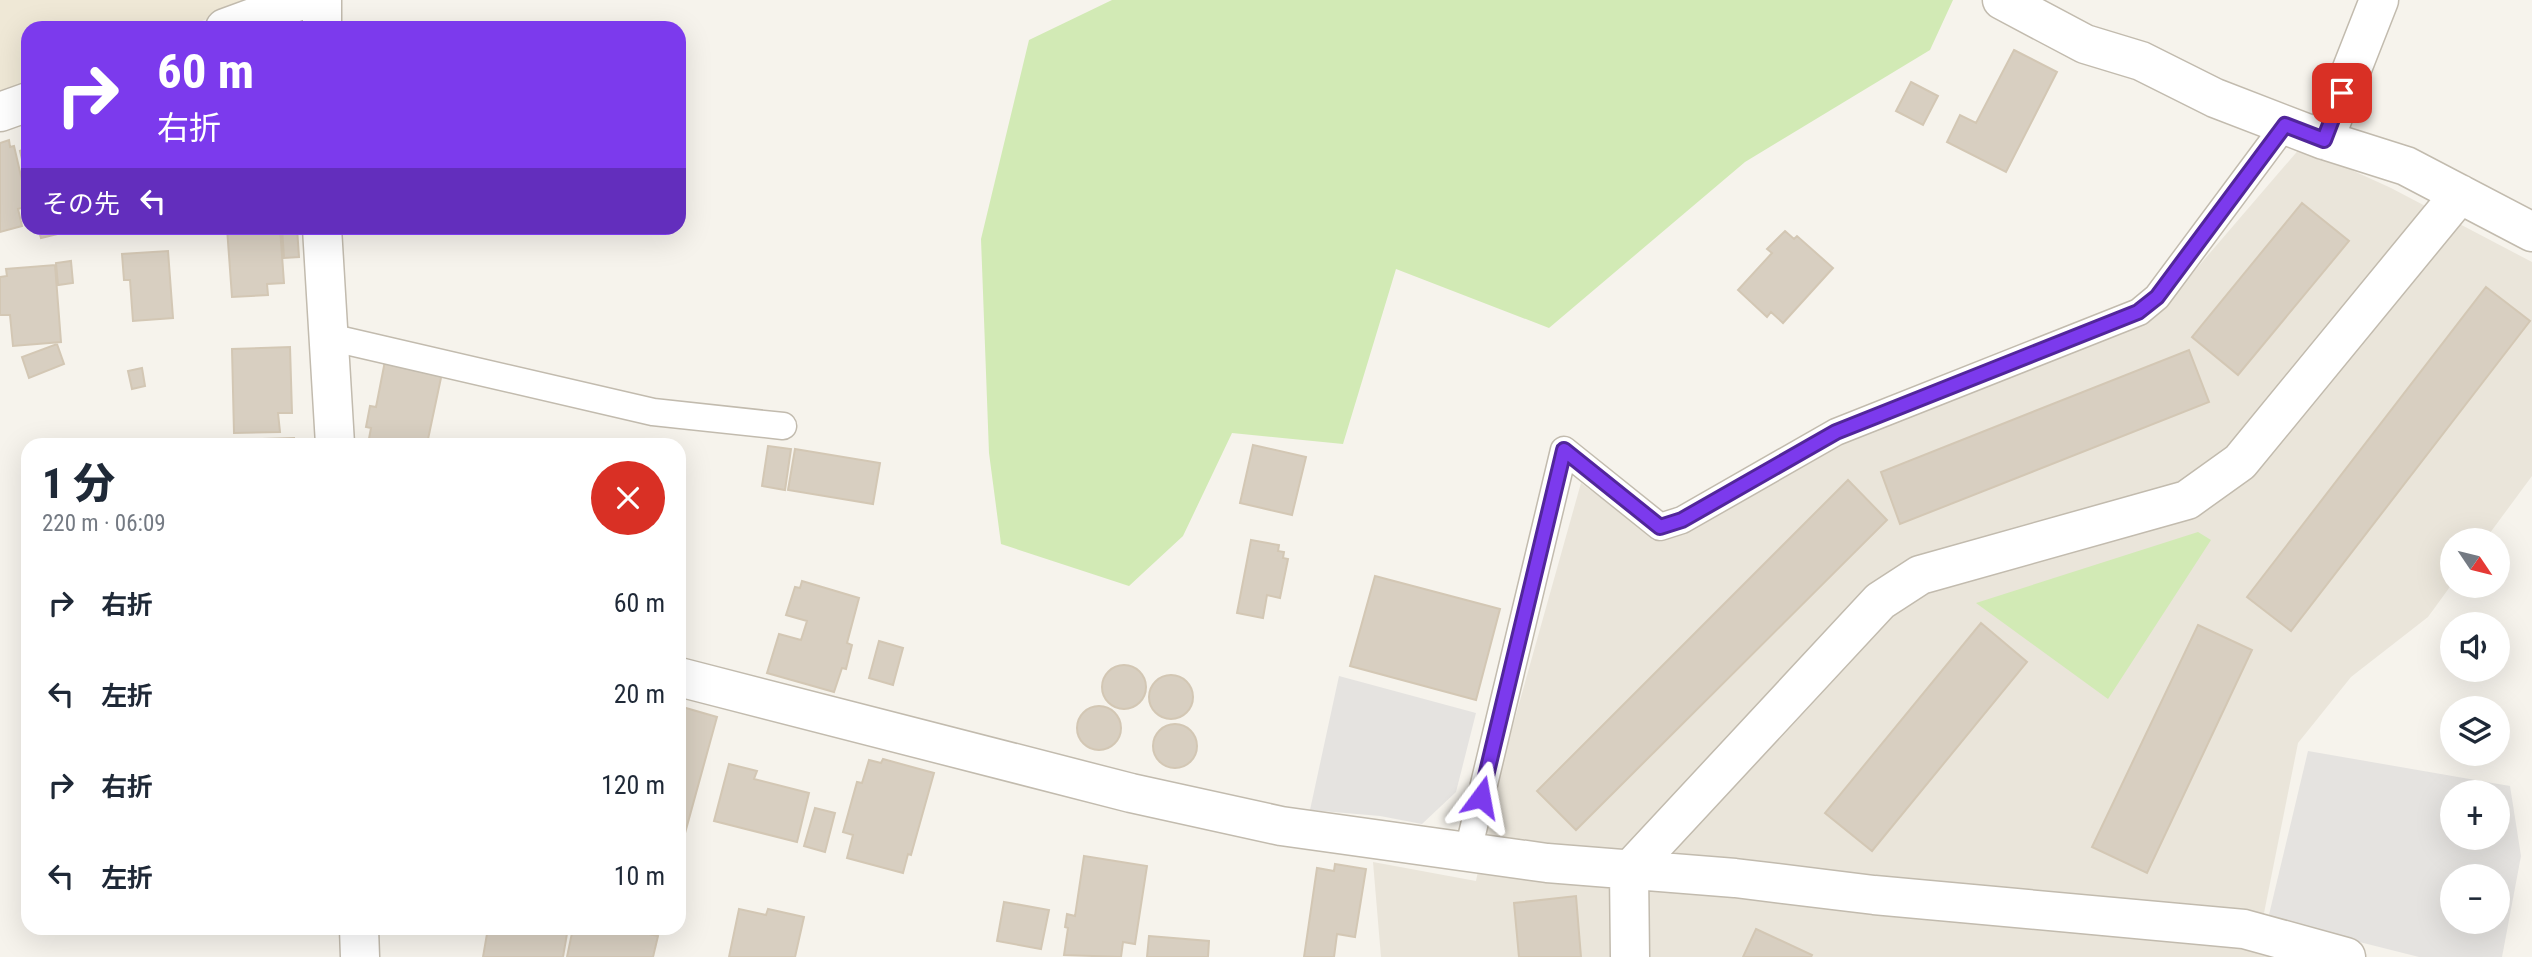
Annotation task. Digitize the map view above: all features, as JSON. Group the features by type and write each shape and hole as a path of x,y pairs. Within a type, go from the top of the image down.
{"street":[{"path":"244,21 302,0"},
{"path":"322,0 322,21"},
{"path":"2002,0 2085,44 2141,61 2215,98 2324,140 2406,166 2532,232"},
{"path":"2324,140 2379,0"},
{"path":"0,112 21,104"},
{"path":"1630,957 1629,871 1880,601 1920,575 2187,500 2240,462 2460,194"},
{"path":"322,235 335,438"},
{"path":"686,679 1235,817 1302,830 1547,863 1735,878 1874,895 2244,929 2346,957"},
{"path":"359,935 360,957"}],"lane":[{"path":"1468,851 1564,450 1660,527 1682,520 1836,432 2138,312 2157,297 2285,125"},
{"path":"329,337 653,412 782,426"}],"shaded area":[{"path":"0,0 256,0 202,21 21,21 21,90 0,98"},
{"path":"2301,147 2391,188 2532,262 2532,476 2494,528 2440,528 2442,598 2428,617 2351,677 2298,743 2256,953 2272,957 1381,957 1373,862 1476,881 1494,793 1581,483 1660,542 1847,438 2154,318"},
{"path":"1339,676 1476,713 1456,792 1422,824 1380,816 1310,810"},
{"path":"2308,751 2475,780 2440,780 2440,850 2510,850 2510,786 2521,856 2510,914 2510,864 2440,864 2440,934 2506,934 2502,957 2419,957 2268,919"}],"green space":[{"path":"1112,0 1953,0 1930,50 1745,162 1549,328 1396,269 1343,444 1232,433 1183,536 1129,586 1001,544 989,453 981,239 1029,40"},
{"path":"2198,532 2211,540 2108,699 1976,603"}],"building":[{"path":"2014,50 2057,72 2006,172 1947,142 1960,115 1976,123"},
{"path":"1911,82 1938,96 1923,125 1896,111"},
{"path":"9,140 10,147 14,146 21,176 21,208 18,209 21,226 0,232 0,143"},
{"path":"2302,203 2349,241 2238,375 2192,337"},
{"path":"1785,231 1794,239 1797,236 1833,268 1783,323 1771,312 1767,317 1738,290 1772,253 1767,249"},
{"path":"228,235 281,235 284,283 267,284 268,295 232,297"},
{"path":"282,235 297,235 299,257 284,258"},
{"path":"168,251 173,318 133,321 130,280 124,280 122,254"},
{"path":"71,261 73,283 58,285 56,263"},
{"path":"55,265 61,342 13,346 10,315 0,315 0,277 7,276 6,269"},
{"path":"2486,287 2530,321 2291,631 2247,597"},
{"path":"57,344 64,364 29,378 22,357"},
{"path":"290,347 292,413 278,413 280,432 234,433 232,349"},
{"path":"2189,350 2209,402 1900,524 1881,472"},
{"path":"385,361 442,373 428,438 369,438 371,428 366,427 370,406 376,407"},
{"path":"142,368 145,386 132,389 128,371"},
{"path":"1253,445 1306,457 1292,515 1240,503"},
{"path":"768,446 791,449 785,490 762,486"},
{"path":"795,449 880,463 873,504 788,490"},
{"path":"1848,480 1887,520 1576,830 1537,791"},
{"path":"1251,540 1279,545 1278,551 1284,552 1283,558 1288,559 1280,598 1267,595 1263,618 1237,613"},
{"path":"1375,576 1500,609 1476,700 1350,666"},
{"path":"802,581 859,598 847,643 852,645 846,669 842,668 834,692 767,673 779,634 801,640 807,621 786,615 795,587 800,588"},
{"path":"1981,623 2027,662 1872,851 1825,813"},
{"path":"2198,625 2252,650 2147,873 2092,847"},
{"path":"879,641 903,648 893,685 869,678"},
{"path":"1124,665 1133,666 1140,671 1145,678 1145,696 1140,703 1133,708 1124,709 1115,708 1108,703 1103,696 1102,687 1103,678 1108,671 1115,666"},
{"path":"1171,675 1180,676 1187,681 1192,688 1192,706 1187,713 1180,718 1171,719 1162,718 1155,713 1150,706 1149,697 1150,688 1155,681 1162,676"},
{"path":"1099,706 1108,707 1115,712 1120,719 1120,737 1115,744 1108,749 1099,750 1090,749 1083,744 1078,737 1077,728 1078,719 1083,712 1090,707"},
{"path":"686,708 717,717 686,830"},
{"path":"1175,724 1184,725 1191,730 1196,737 1196,755 1191,762 1184,767 1175,768 1166,767 1159,762 1154,755 1153,746 1154,737 1159,730 1166,725"},
{"path":"883,759 934,773 911,855 908,854 903,873 847,858 853,835 843,832 857,782 862,783 869,760 881,763"},
{"path":"729,764 757,771 754,779 809,793 797,842 714,821"},
{"path":"815,808 835,813 825,852 804,846"},
{"path":"1084,856 1147,866 1135,944 1123,942 1121,957 1064,955 1067,914 1075,916"},
{"path":"1335,864 1366,869 1355,937 1337,934 1334,957 1304,957 1317,868 1334,871"},
{"path":"1576,896 1581,957 1519,957 1514,903"},
{"path":"1004,902 1049,910 1041,949 997,941"},
{"path":"739,909 766,915 768,909 804,917 795,957 729,957"},
{"path":"1756,929 1812,955 1743,957"},
{"path":"487,935 567,935 563,957 483,957"},
{"path":"572,935 658,936 653,957 567,957"},
{"path":"1149,936 1209,941 1208,957 1147,957"}],"route":[{"path":"1481,797 1564,450 1660,527 1682,520 1836,432 2138,312 2157,297 2285,125 2324,140 2342,93"}]}
